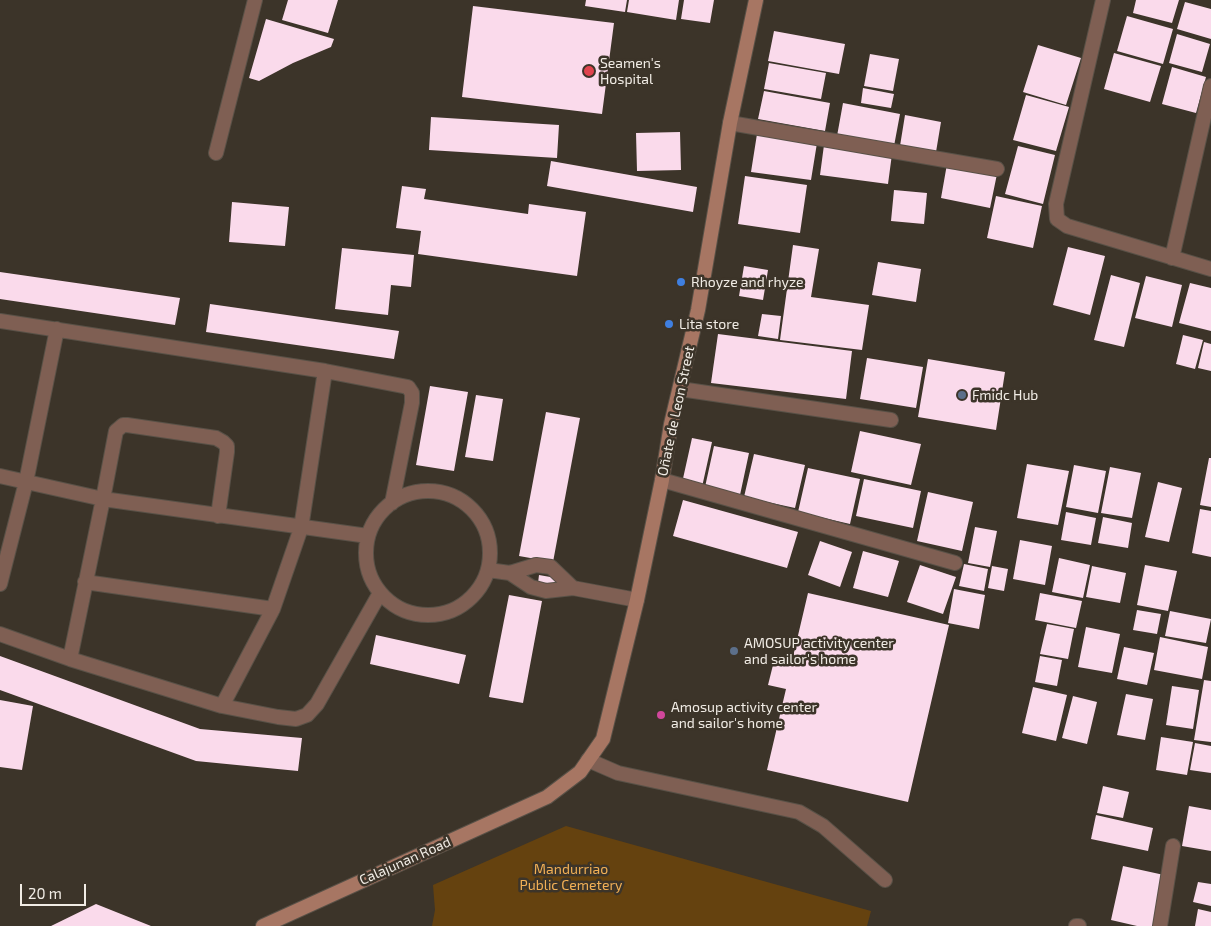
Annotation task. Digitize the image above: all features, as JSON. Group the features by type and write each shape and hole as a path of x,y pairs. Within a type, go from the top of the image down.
{"main road":[{"name":"Oñate de Leon Street","path":"547,797 580,772 603,739 617,688 637,600 662,480 671,424 711,240 730,123 756,0"},
{"name":"Calajunan Road","path":"264,926 547,797"}],"street":[{"path":"216,153 255,0"},
{"path":"1103,0 1056,204 1057,220 1067,226 1211,269"},
{"path":"1172,258 1211,86"},
{"path":"730,123 997,169"},
{"path":"0,321 325,371 408,387 412,393 412,403 392,502"},
{"path":"0,584 26,482 57,329"},
{"path":"222,706 273,608 301,528 325,371"},
{"path":"680,389 891,420"},
{"path":"70,659 116,431 123,425 127,425 216,438 223,442 227,446 227,452 218,516"},
{"path":"0,476 103,499 368,536"},
{"path":"662,480 955,563"},
{"path":"434,491 456,498 474,511 486,529 491,551 488,570 478,590 465,603 449,612 430,616 412,613 394,606 380,593 368,570 366,556 368,536 377,518 392,502 412,493 434,491"},
{"path":"488,570 510,573 536,565 551,567 573,588"},
{"path":"510,573 531,587 546,591 573,588 637,600"},
{"path":"85,582 273,608"},
{"path":"0,634 70,659 222,706 296,719 307,715 316,704 380,593"},
{"path":"588,760 618,773 799,812 823,826 885,880"},
{"path":"1160,926 1173,846"}],"green space":[{"name":"Mandurriao Public Cemetery","path":"566,826 871,911 867,926 432,926 435,910 433,885"}],"building":[{"path":"288,0 338,0 328,33 282,20"},
{"path":"586,0 627,0 625,12 585,6"},
{"path":"629,0 679,0 676,20 627,12"},
{"path":"684,0 714,0 710,23 681,19"},
{"path":"1136,0 1179,0 1172,23 1133,13"},
{"path":"1185,2 1211,9 1211,39 1177,29"},
{"path":"473,6 614,23 602,114 462,97"},
{"path":"1127,16 1173,29 1163,64 1117,51"},
{"path":"266,19 334,39 331,47 293,63 259,81 249,78"},
{"path":"774,31 845,44 839,74 768,61"},
{"path":"1177,34 1210,44 1202,72 1169,63"},
{"path":"1038,45 1081,58 1066,105 1023,92"},
{"path":"1114,53 1161,66 1150,102 1104,89"},
{"path":"870,54 899,59 893,91 864,86"},
{"path":"769,63 826,73 821,99 764,89"},
{"path":"1172,67 1206,77 1196,113 1162,104"},
{"path":"863,88 894,94 891,108 861,103"},
{"path":"764,91 830,103 825,131 758,119"},
{"path":"1026,95 1069,107 1056,151 1013,140"},
{"path":"843,103 900,114 894,146 837,136"},
{"path":"905,115 941,122 936,152 900,146"},
{"path":"431,117 559,125 557,158 429,150"},
{"path":"680,132 681,170 637,171 636,133"},
{"path":"757,134 817,143 811,180 751,172"},
{"path":"824,145 892,154 888,184 820,175"},
{"path":"1018,146 1055,155 1043,204 1005,194"},
{"path":"551,161 697,187 693,212 547,186"},
{"path":"947,164 997,174 990,208 941,198"},
{"path":"745,176 807,185 800,233 738,224"},
{"path":"402,186 426,189 424,199 528,214 529,204 586,212 577,276 418,254 421,231 396,228"},
{"path":"894,190 927,193 924,224 891,221"},
{"path":"996,196 1042,206 1033,248 987,238"},
{"path":"232,202 289,207 285,246 229,242"},
{"path":"793,245 819,249 811,297 869,305 862,350 780,340"},
{"path":"1068,247 1105,256 1090,315 1053,305"},
{"path":"342,248 414,255 411,287 391,285 388,315 335,309"},
{"path":"878,262 921,269 916,302 872,295"},
{"path":"744,266 768,270 763,300 739,296"},
{"path":"0,272 180,298 175,325 0,299"},
{"path":"1111,275 1140,283 1124,347 1094,340"},
{"path":"1146,276 1182,285 1172,327 1135,318"},
{"path":"1190,283 1211,288 1211,331 1179,323"},
{"path":"210,304 399,331 394,359 206,332"},
{"path":"762,314 781,316 778,339 758,336"},
{"path":"718,334 852,351 846,399 711,383"},
{"path":"1183,335 1203,340 1195,369 1176,364"},
{"path":"1204,342 1211,344 1211,371 1198,368"},
{"path":"867,358 923,367 916,408 860,399"},
{"path":"928,359 1005,372 996,430 918,417"},
{"path":"430,386 468,392 454,471 416,465"},
{"path":"476,395 503,399 493,461 465,457"},
{"path":"546,412 580,418 553,562 519,556"},
{"path":"860,431 921,444 911,485 851,472"},
{"path":"692,438 712,442 702,487 682,483"},
{"path":"714,446 749,453 740,495 705,487"},
{"path":"754,454 805,465 795,508 744,497"},
{"path":"1209,458 1211,458 1211,507 1200,505"},
{"path":"1027,464 1069,471 1058,525 1017,518"},
{"path":"1074,465 1106,471 1098,513 1066,507"},
{"path":"1110,467 1141,473 1132,518 1101,513"},
{"path":"808,468 860,479 850,524 798,512"},
{"path":"864,479 921,491 913,528 856,516"},
{"path":"1158,482 1182,488 1169,542 1145,537"},
{"path":"928,492 973,502 962,551 917,541"},
{"path":"683,500 798,532 787,568 673,536"},
{"path":"1200,509 1211,511 1211,557 1192,553"},
{"path":"1066,512 1096,518 1091,545 1061,540"},
{"path":"1103,517 1132,523 1128,548 1098,543"},
{"path":"975,527 997,531 990,567 968,563"},
{"path":"1020,540 1052,546 1045,585 1013,579"},
{"path":"820,541 852,552 840,587 808,575"},
{"path":"863,551 899,561 888,597 853,588"},
{"path":"1059,558 1090,565 1083,598 1052,592"},
{"path":"964,564 988,569 984,591 959,586"},
{"path":"920,565 956,577 943,614 907,602"},
{"path":"1145,565 1177,571 1168,611 1137,605"},
{"path":"992,566 1008,569 1004,591 988,588"},
{"path":"1092,566 1126,573 1120,603 1086,597"},
{"path":"539,575 556,578 554,586 538,583"},
{"path":"954,589 985,595 979,629 948,623"},
{"path":"808,593 949,625 908,802 767,770 786,689 768,685 775,657 792,661"},
{"path":"1040,593 1082,601 1076,628 1035,620"},
{"path":"509,595 542,601 523,703 489,697"},
{"path":"1137,610 1161,614 1157,634 1133,630"},
{"path":"1170,611 1211,619 1206,643 1165,636"},
{"path":"1047,624 1074,629 1068,659 1040,654"},
{"path":"1086,627 1120,634 1112,673 1078,667"},
{"path":"376,635 466,655 459,684 370,664"},
{"path":"1160,637 1208,647 1202,679 1154,670"},
{"path":"1124,647 1154,653 1147,685 1117,679"},
{"path":"0,656 200,729 302,738 298,771 196,761 0,690"},
{"path":"1040,656 1062,660 1057,686 1035,682"},
{"path":"1204,680 1211,681 1211,742 1194,740"},
{"path":"1172,686 1199,690 1193,729 1166,725"},
{"path":"1033,687 1067,695 1056,741 1022,733"},
{"path":"1126,694 1153,699 1145,740 1117,735"},
{"path":"1073,696 1097,702 1087,744 1062,738"},
{"path":"0,700 33,706 22,770 0,767"},
{"path":"1161,737 1193,742 1187,775 1156,770"},
{"path":"1195,743 1211,746 1211,773 1190,770"},
{"path":"1103,786 1129,792 1123,818 1097,813"},
{"path":"1189,806 1211,810 1211,851 1182,846"},
{"path":"1096,815 1153,828 1148,851 1091,839"},
{"path":"1123,866 1164,875 1153,926 1137,926 1111,920"},
{"path":"1198,882 1211,884 1211,906 1193,902"},
{"path":"96,904 151,926 51,926"},
{"path":"1198,909 1211,912 1211,926 1195,926"}],"place":[{"name":"Seamen's Hospital","path":"589,71"},
{"name":"Rhoyze and rhyze","path":"681,282"},
{"name":"Lita store","path":"669,324"},
{"name":"Fmidc Hub","path":"962,395"},
{"name":"AMOSUP activity center and sailor's home","path":"734,651"},
{"name":"Amosup activity center and sailor's home","path":"661,715"}]}
